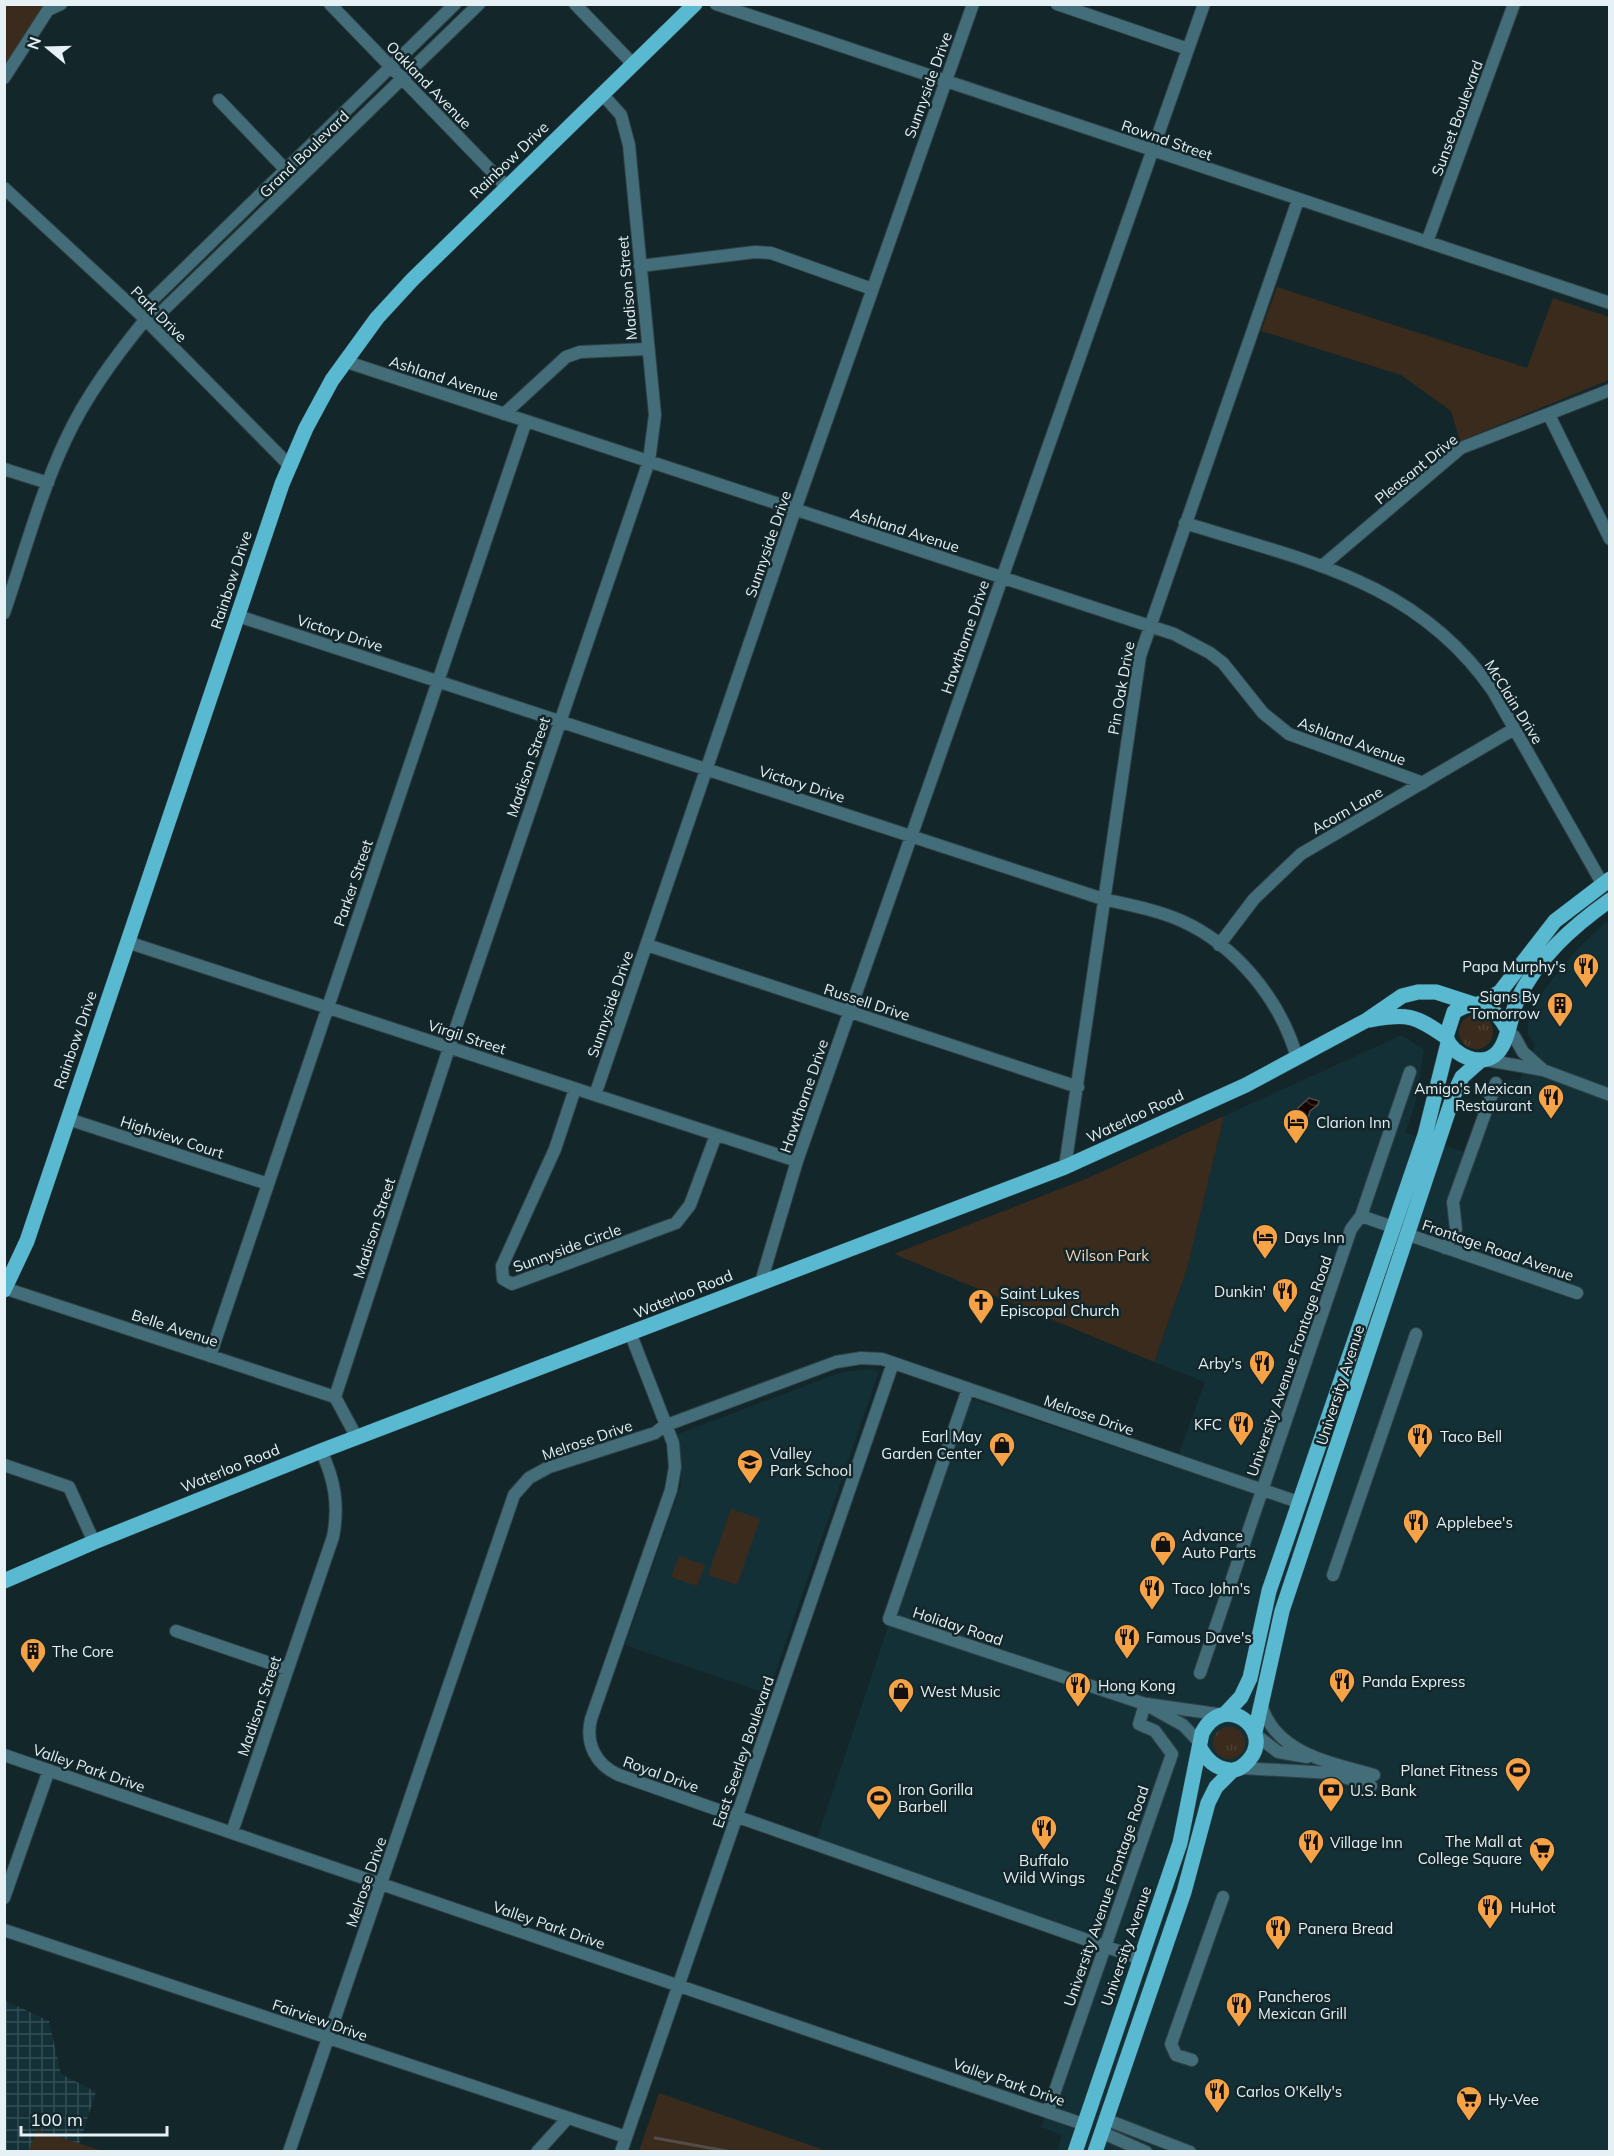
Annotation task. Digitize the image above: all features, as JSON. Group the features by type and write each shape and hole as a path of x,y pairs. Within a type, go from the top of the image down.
{"main road":[{"name":"Rainbow Drive","path":"5,1289 27,1240 289,465 306,428 344,361 393,299 695,4"},
{"path":"1606,881 1555,921 1500,992 1454,1012 1447,1040 1462,1055 1483,1060 1497,1054 1527,980 1551,950 1585,918 1610,900"},
{"name":"Waterloo Road","path":"4,1581 94,1542 321,1451 631,1335 761,1282 1065,1167 1246,1085 1367,1020 1388,1005 1418,992 1436,992 1476,1004"},
{"path":"1476,1004 1499,1015 1507,1030"},
{"name":"Waterloo Road","path":"1367,1020 1411,1015 1447,1040"},
{"name":"University Avenue","path":"1221,1714 1245,1690 1269,1591 1418,1156 1447,1040"},
{"name":"University Avenue","path":"1256,1734 1282,1611 1409,1235 1454,1094 1462,1077 1483,1060"},
{"path":"1409,1235 1405,1222 1418,1186 1418,1156"},
{"path":"1290,1587 1293,1554 1304,1518 1298,1502"},
{"path":"1095,2151 1184,1892 1208,1803 1216,1787 1237,1769 1253,1755 1256,1734 1243,1718 1221,1714 1207,1723 1200,1745 1212,1764 1237,1769"},
{"name":"University Avenue","path":"1075,2151 1180,1843 1200,1745"},
{"path":"1132,2043 1134,2012 1147,1971 1141,1959"},
{"path":"1103,2126 1100,2110 1115,2064 1114,2038"}],"street":[{"path":"4,78 48,10 61,4"},
{"name":"Oakland Avenue","path":"330,4 507,187"},
{"name":"Grand Boulevard","path":"4,613 48,483 79,413 109,366 144,319 286,170 455,4"},
{"name":"Grand Boulevard","path":"144,319 402,79 479,4"},
{"path":"575,4 633,64"},
{"name":"Rownd Street","path":"716,4 1610,303"},
{"name":"Sunnyside Drive","path":"595,1095 795,510 973,4"},
{"path":"1057,4 1188,49"},
{"name":"Hawthorne Drive","path":"761,1282 797,1161 1204,4"},
{"name":"Sunset Boulevard","path":"1427,242 1514,4"},
{"name":"Madison Street","path":"335,1397 648,461 655,426 629,145 621,115 603,95"},
{"path":"219,100 286,170"},
{"name":"Park Drive","path":"4,188 144,319 289,465"},
{"name":"Pin Oak Drive","path":"1065,1167 1140,656 1298,200"},
{"path":"640,266 755,252 771,253 872,289"},
{"path":"504,414 566,357 580,352 647,349"},
{"name":"Ashland Avenue","path":"344,361 1173,634 1210,653 1237,680 1263,713 1289,734 1424,783"},
{"name":"Pleasant Drive","path":"1322,566 1461,448 1610,390"},
{"path":"1549,415 1610,539"},
{"name":"Parker Street","path":"210,1356 526,421"},
{"path":"4,469 48,483"},
{"name":"McClain Drive","path":"1185,523 1322,566 1373,586 1417,613 1445,635 1478,670 1606,881"},
{"name":"Victory Drive","path":"238,616 1103,899 1168,915 1193,927 1246,968 1268,996 1293,1044 1297,1058"},
{"name":"Acorn Lane","path":"1219,945 1254,898 1287,865 1322,841 1514,729"},
{"name":"Virgil Street","path":"127,942 797,1161"},
{"name":"Russell Drive","path":"646,945 1078,1087"},
{"path":"1507,1030 1514,1036 1523,1052 1543,1070"},
{"path":"1483,1060 1543,1070 1610,1095"},
{"name":"University Avenue Frontage Road","path":"1200,1673 1351,1229 1361,1216 1410,1072"},
{"path":"1445,1248 1456,1229 1453,1202 1496,1083"},
{"name":"Sunnyside Circle","path":"575,1089 555,1149 502,1266 501,1275 508,1283 519,1284 676,1223 690,1205 716,1135"},
{"name":"Highview Court","path":"68,1119 268,1184"},
{"path":"1361,1216 1393,1227"},
{"name":"Frontage Road Avenue","path":"1409,1235 1577,1293"},
{"name":"Belle Avenue","path":"5,1289 335,1397"},
{"path":"1333,1575 1416,1334"},
{"name":"Royal Drive","path":"631,1335 664,1426 673,1443 674,1479 591,1719 590,1744 598,1760 611,1772 893,1874 1141,1959"},
{"name":"Melrose Drive","path":"291,2151 514,1495 529,1478 549,1467 655,1433 664,1426 836,1362 861,1358 882,1359 1298,1502"},
{"name":"East Seerley Boulevard","path":"621,2151 680,1986 893,1363"},
{"name":"Holiday Road","path":"968,1389 889,1619 1145,1704 1183,1725 1200,1745"},
{"path":"335,1397 357,1438"},
{"name":"Madison Street","path":"232,1833 335,1523 333,1482 321,1451"},
{"path":"4,1466 69,1487 94,1542"},
{"path":"176,1631 287,1669"},
{"name":"University Avenue Frontage Road","path":"1048,2111 1172,1754 1155,1731 1139,1724 1145,1704"},
{"name":"Holiday Road","path":"1145,1704 1221,1714"},
{"path":"1237,1769 1332,1773 1372,1781 1285,1742 1266,1719 1262,1707"},
{"path":"1256,1734 1284,1755 1320,1759"},
{"name":"Valley Park Drive","path":"4,1755 1083,2124"},
{"path":"4,1898 49,1770"},
{"path":"1192,2060 1176,2055 1171,2044 1223,1897"},
{"name":"Fairview Drive","path":"4,1930 626,2137"},
{"path":"537,2151 567,2119"},
{"path":"1103,2126 1138,2150"},
{"path":"1103,2126 1190,2151"}],"shaded area":[{"path":"1606,922 1610,924 1609,2151 1057,2151 1062,2135 1041,2127 1104,1945 815,1845 965,1397 1174,1467 1205,1382 1154,1362 1187,1269 1224,1116 1402,1035 1424,1050 1415,1105 1405,1133 1464,1152 1490,1080 1520,1080 1535,1045 1528,1035 1528,1021 1536,1000 1577,949"},
{"path":"866,1369 879,1371 768,1694 625,1645 681,1485 678,1434 839,1373"},
{"path":"4,2000 49,2021 61,2074 96,2092 79,2144 38,2130 29,2151 5,2151"}],"green space":[{"path":"5,5 52,5 5,82"},
{"path":"1277,287 1527,368 1553,298 1609,317 1609,380 1460,441 1451,411 1401,375 1261,331"},
{"path":"1476,1015 1488,1020 1493,1032 1488,1044 1476,1049 1464,1044 1459,1032 1464,1020"},
{"name":"Wilson Park","path":"1224,1116 1187,1269 1154,1362 894,1254 1088,1178"},
{"path":"731,1509 760,1519 737,1585 708,1575"},
{"path":"679,1556 705,1565 697,1586 671,1577"},
{"path":"1229,1727 1240,1732 1245,1743 1240,1754 1229,1759 1218,1754 1213,1743 1218,1732"},
{"path":"659,2093 827,2151 639,2151"},
{"path":"37,2130 103,2151 29,2151"}],"water":[{"path":"1309,1098 1319,1101 1318,1105 1310,1111 1308,1118 1299,1120 1296,1118 1298,1108"}],"waterway":[{"path":"655,2138 732,2152"}],"place":[{"name":"Papa Murphy's","path":"1586,989"},
{"name":"Signs By Tomorrow","path":"1560,1028"},
{"name":"Amigo's Mexican Restaurant","path":"1551,1120"},
{"name":"Clarion Inn","path":"1296,1145"},
{"name":"Days Inn","path":"1265,1260"},
{"name":"Dunkin'","path":"1285,1314"},
{"name":"Saint Lukes Episcopal Church","path":"981,1325"},
{"name":"Arby's","path":"1262,1386"},
{"name":"KFC","path":"1241,1447"},
{"name":"Taco Bell","path":"1420,1459"},
{"name":"Earl May Garden Center","path":"1002,1468"},
{"name":"Valley Park School","path":"750,1485"},
{"name":"Applebee's","path":"1416,1545"},
{"name":"Advance Auto Parts","path":"1163,1567"},
{"name":"Taco John's","path":"1152,1611"},
{"name":"Famous Dave's","path":"1127,1660"},
{"name":"The Core","path":"33,1674"},
{"name":"Panda Express","path":"1342,1704"},
{"name":"Hong Kong","path":"1078,1708"},
{"name":"West Music","path":"901,1714"},
{"name":"Planet Fitness","path":"1518,1793"},
{"name":"U.S. Bank","path":"1331,1813"},
{"name":"Iron Gorilla Barbell","path":"879,1821"},
{"name":"Buffalo Wild Wings","path":"1044,1851"},
{"name":"Village Inn","path":"1311,1865"},
{"name":"The Mall at College Square","path":"1542,1873"},
{"name":"HuHot","path":"1490,1930"},
{"name":"Panera Bread","path":"1278,1951"},
{"name":"Pancheros Mexican Grill","path":"1239,2028"},
{"name":"Carlos O'Kelly's","path":"1217,2114"},
{"name":"Hy-Vee","path":"1469,2122"}]}
